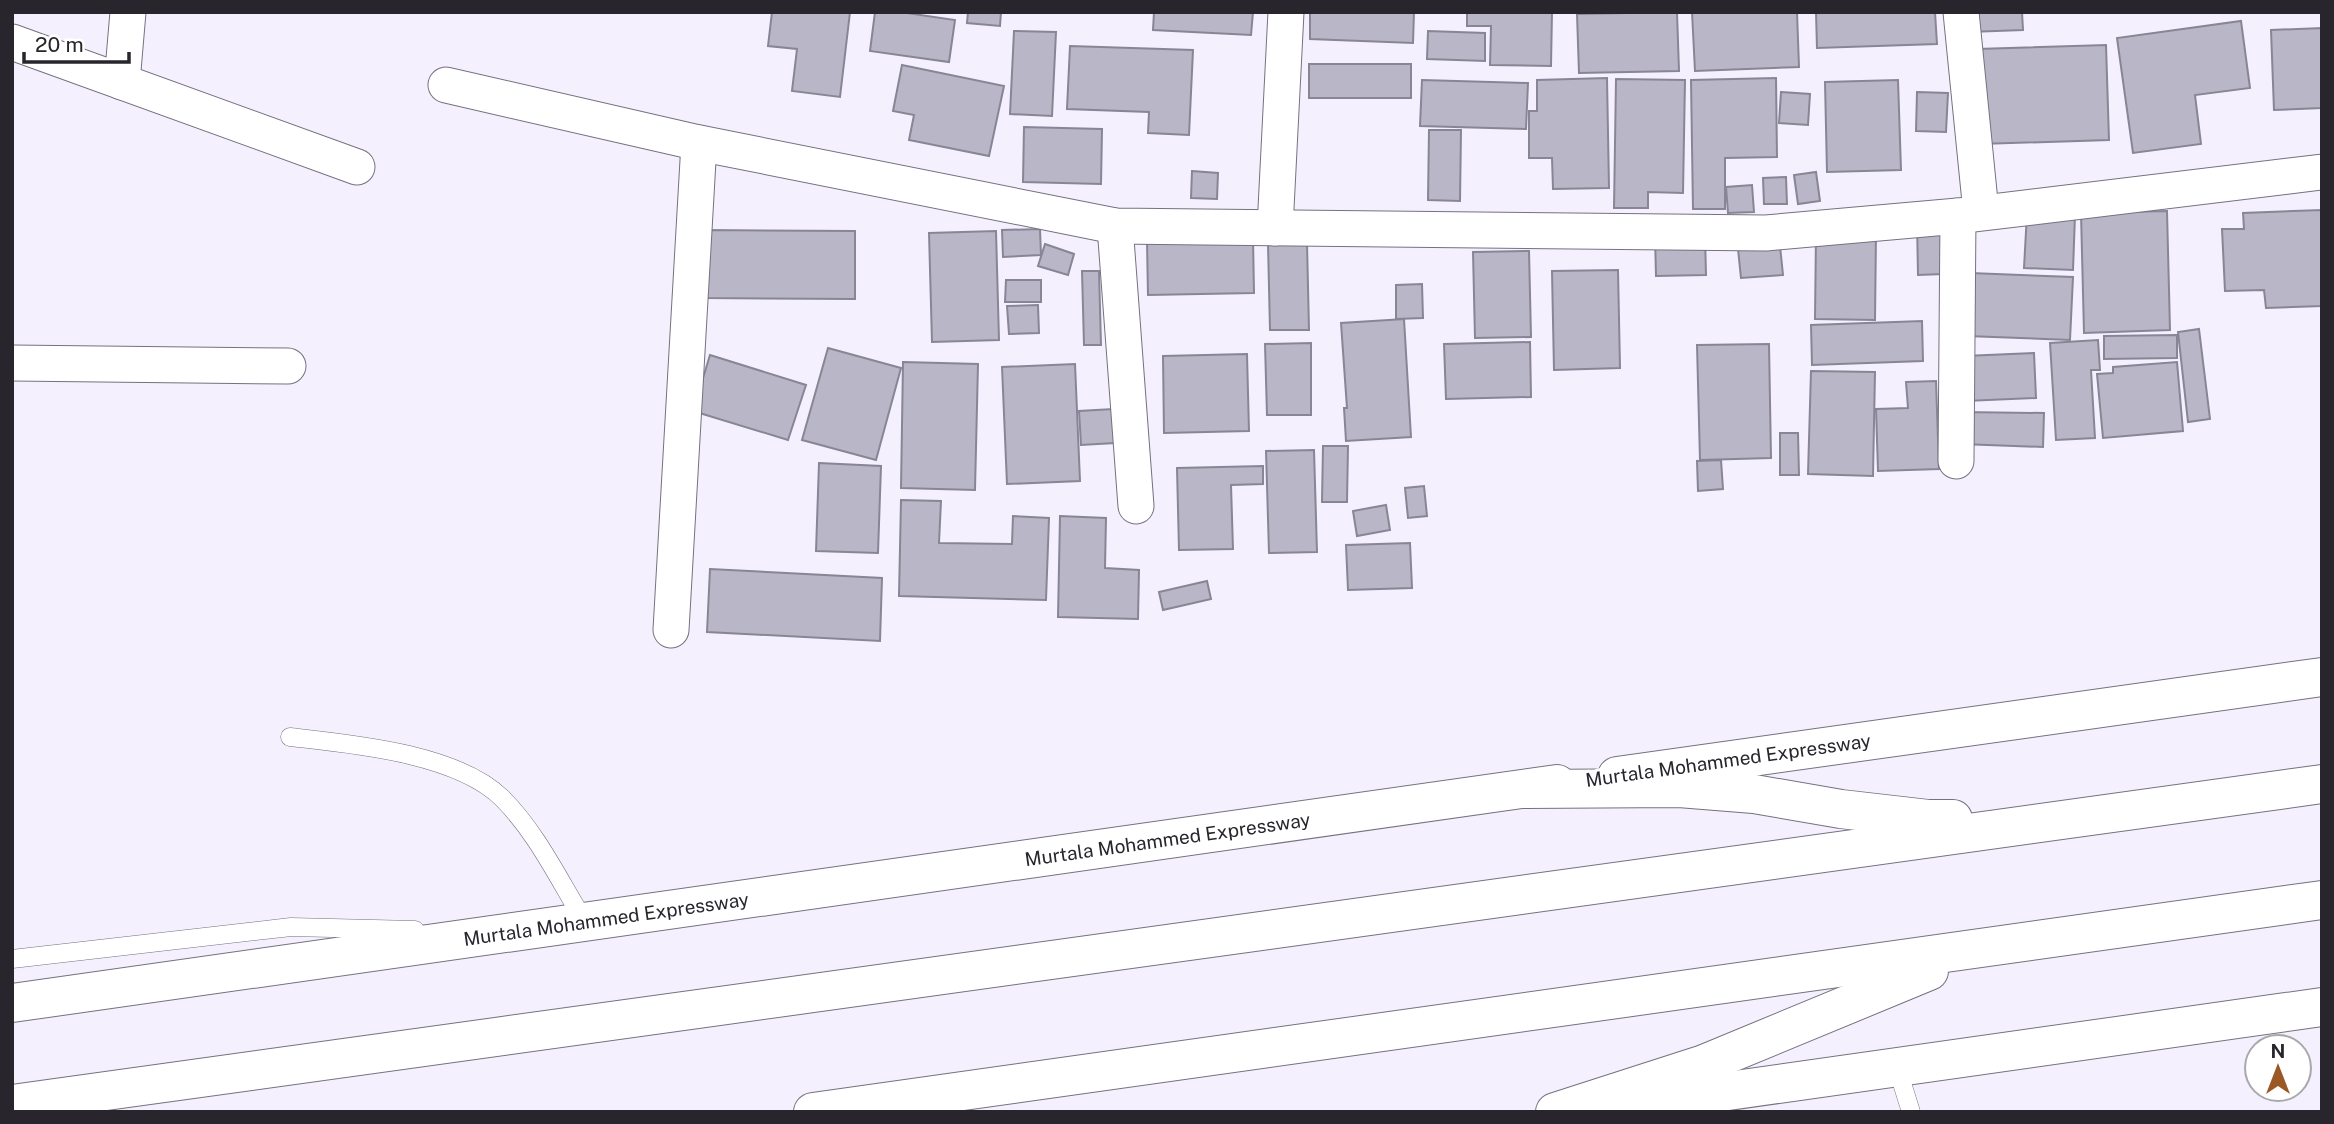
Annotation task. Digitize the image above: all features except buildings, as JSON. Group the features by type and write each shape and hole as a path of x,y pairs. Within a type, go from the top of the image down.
{"highway":[{"name":"Murtala Mohammed Expressway","path":"12,1003 2322,677"},
{"path":"12,1104 2322,784"},
{"path":"1525,789 1679,788 1754,794 1841,809 1928,819 2074,819"},
{"path":"813,1112 2322,900"},
{"path":"1555,1112 1704,1064 1880,990 1996,946"},
{"path":"1585,1112 2322,1006"}],"street":[{"path":"122,82 128,12"},
{"path":"1275,228 1286,12"},
{"path":"1956,461 1970,214 1961,12"},
{"path":"12,42 357,167"},
{"path":"446,85 699,143 1115,226 1766,233 1970,214 2322,172"},
{"path":"671,630 699,143"},
{"path":"1115,226 1136,506"},
{"path":"12,363 288,366"}],"lane":[{"path":"290,737 367,746 445,765 473,778 500,796 530,832 585,922"},
{"path":"12,960 291,927 506,933"},
{"path":"1896,1067 1911,1112"}]}
